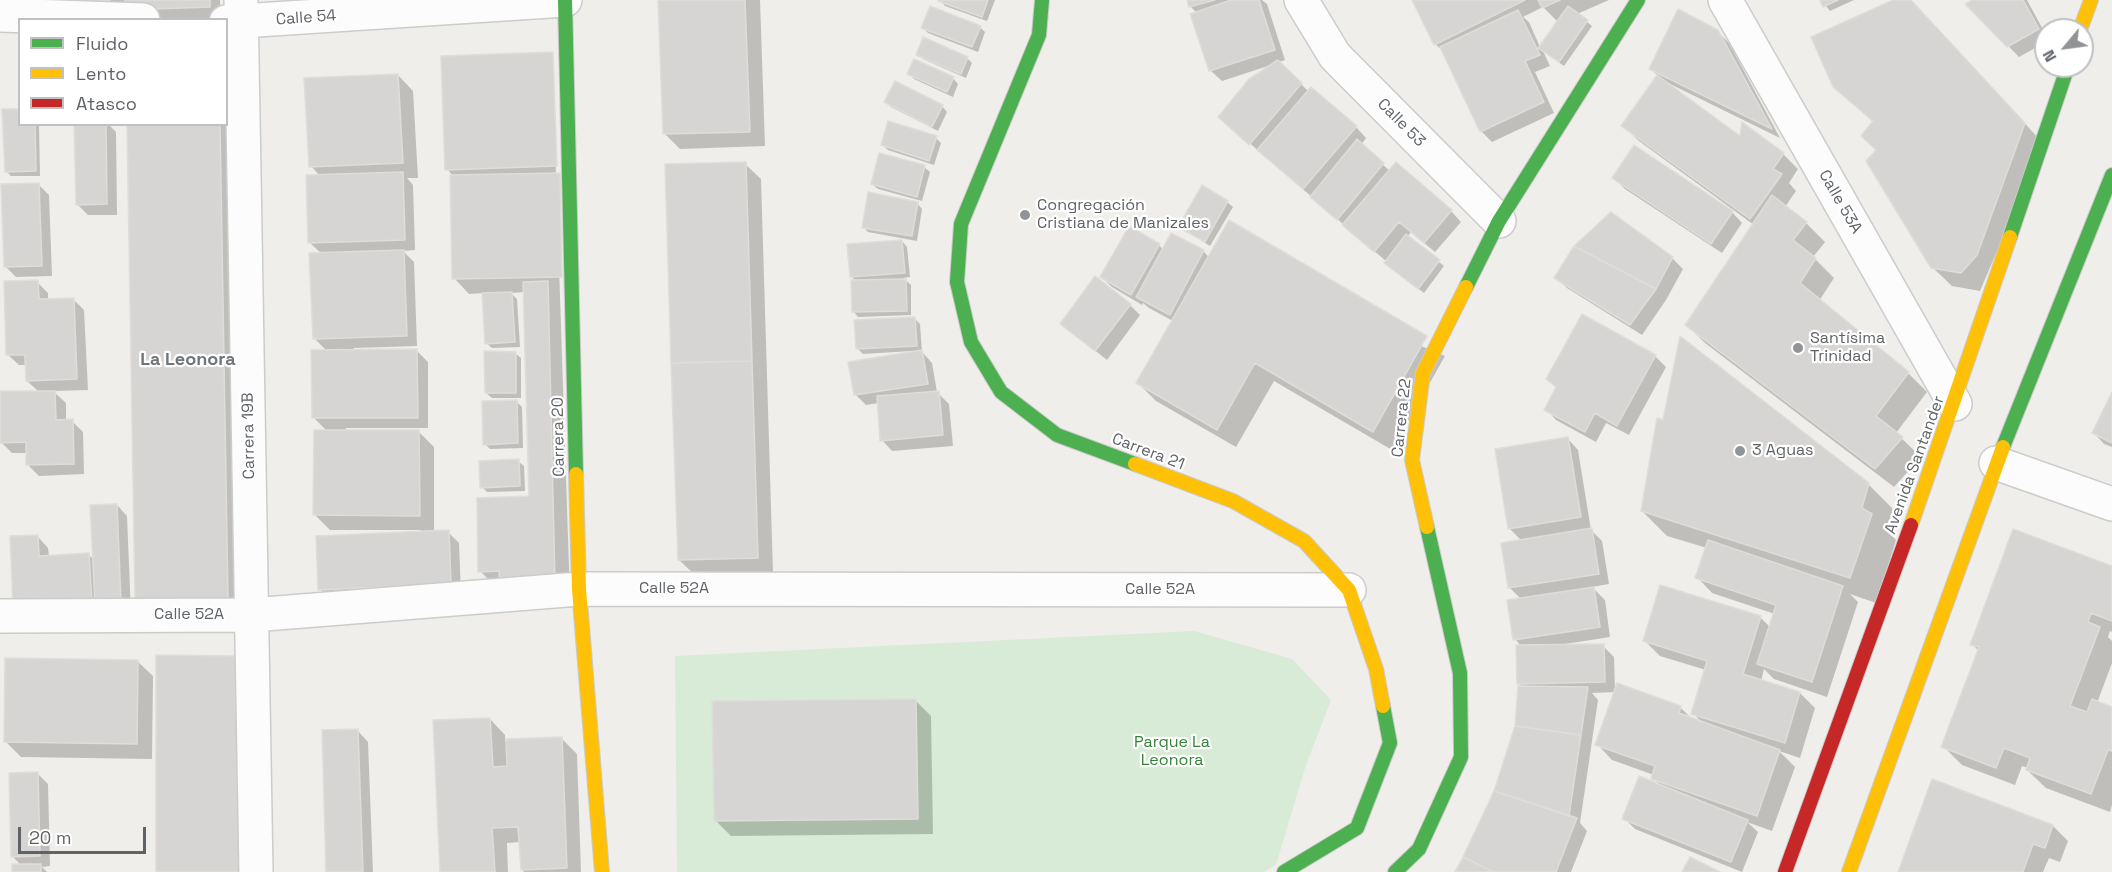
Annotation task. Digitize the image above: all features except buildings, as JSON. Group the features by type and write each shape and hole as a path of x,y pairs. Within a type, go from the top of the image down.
{"main road":[{"name":"Carrera 20","path":"565,0 579,589 602,872"},
{"name":"Carrera 21","path":"1042,0 1039,35 961,224 957,282 971,342 1001,392 1057,435 1233,501 1304,541 1349,590 1376,669 1390,743 1357,828 1284,872"},
{"name":"Carrera 22","path":"1395,872 1419,849 1461,757 1460,673 1412,460 1423,373 1499,221 1638,0"},
{"path":"2084,18 2091,0"},
{"name":"Avenida Santander","path":"1785,872 1955,404 2064,78"},
{"path":"1849,872 1996,463 2112,175"}],"street":[{"name":"Calle 54","path":"236,15 565,0"},
{"name":"Calle 53A","path":"1725,0 1955,404"},
{"name":"Calle 53","path":"1306,9 1335,56 1499,221"},
{"path":"0,15 86,18"},
{"name":"Carrera 19B","path":"236,15 252,615 256,872"},
{"path":"1996,463 2112,504"},
{"name":"Calle 52A","path":"0,616 252,615 579,589 1349,590"}],"green space":[{"name":"Parque La Leonora","path":"1194,631 1292,659 1331,700 1306,765 1276,865 1263,872 677,872 675,656"}],"traffic: fast":[{"path":"565,0 576,474"},
{"path":"1042,0 1039,35 961,224 957,282 971,342 1001,392 1057,435 1135,464"},
{"path":"1466,287 1499,221 1638,0"},
{"path":"2010,237 2064,78"},
{"path":"2003,447 2112,175"},
{"path":"1395,872 1419,849 1461,757 1460,673 1427,527"},
{"path":"1284,872 1357,828 1390,743 1383,706"}],"traffic: slow":[{"path":"2084,18 2091,0"},
{"path":"1911,525 2010,237"},
{"path":"1427,527 1412,460 1423,373 1466,287"},
{"path":"1849,872 2003,447"},
{"path":"1135,464 1233,501 1304,541 1349,590 1376,669 1383,706"},
{"path":"576,474 579,589 602,872"}],"traffic: jam":[{"path":"1785,872 1911,525"}],"place":[{"name":"Congregación Cristiana de Manizales","path":"1025,215"},
{"name":"Santísima Trinidad","path":"1798,348"},
{"name":"3 Aguas","path":"1740,451"}],"district":[{"name":"La Leonora","path":"188,360"}]}
